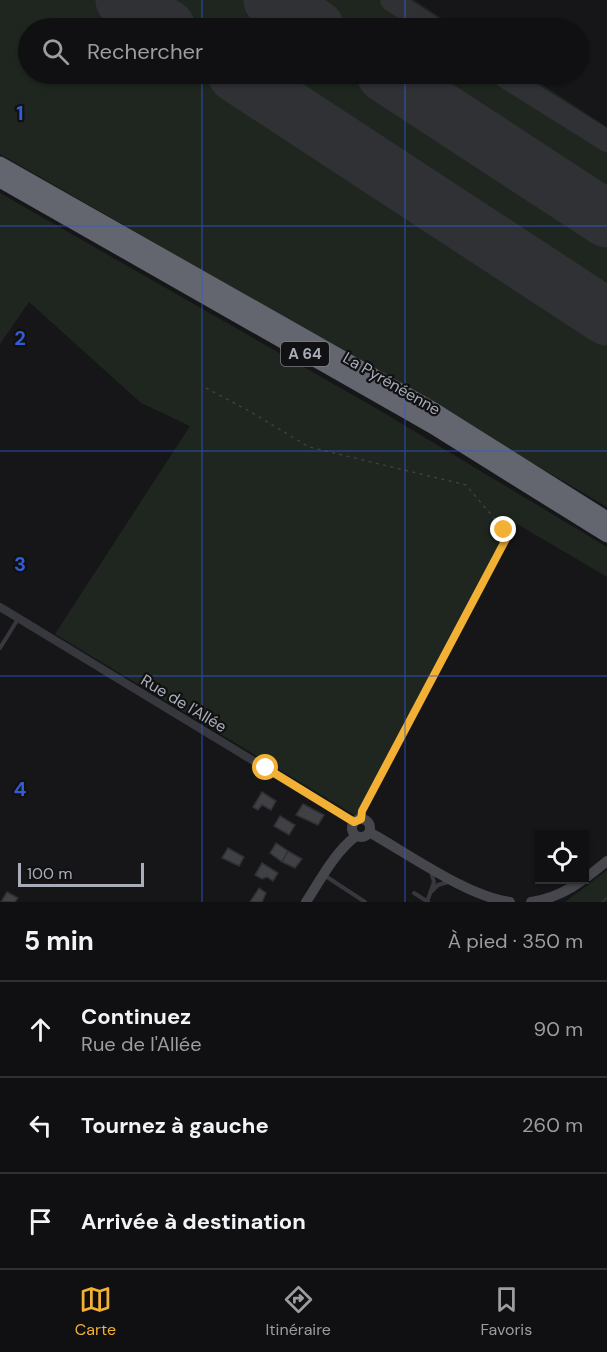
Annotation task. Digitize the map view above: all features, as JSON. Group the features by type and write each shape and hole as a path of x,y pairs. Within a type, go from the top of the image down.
{"highway":[{"name":"La Pyrénéenne","path":"0,164 434,410 607,519"},
{"name":"La Pyrénéenne","path":"0,180 432,426 607,535"}],"street":[{"name":"Rue de l'Allée","path":"2,611 18,618 357,820"},
{"path":"356,836 351,828 357,820 369,823 369,832"},
{"path":"306,902 344,845 356,836 362,837 369,832"},
{"path":"369,832 482,895 510,902"},
{"path":"531,902 562,894 583,881 607,861"}],"lane":[{"path":"0,648 18,618"},
{"path":"414,893 427,902 434,882 428,866"},
{"path":"324,875 365,902"},
{"path":"429,894 438,885 453,880"}],"path":[{"path":"206,388 309,447 466,485 504,530 506,539 357,820"}],"shaded area":[{"path":"0,0 414,0 442,18 18,18 18,84 541,84 607,127 607,507 331,344 0,154"},
{"path":"0,193 379,410 607,547 607,577 517,524 356,816 55,634 190,426 141,403 29,302 0,344"},
{"path":"607,870 607,902 565,902 589,884"}],"building":[{"path":"262,792 276,801 271,810 262,805 258,810 253,807"},
{"path":"303,804 324,815 318,825 296,815"},
{"path":"280,816 295,825 289,835 274,826"},
{"path":"276,843 288,851 282,862 270,853"},
{"path":"228,848 244,857 239,866 222,858"},
{"path":"288,851 302,859 295,868 282,862"},
{"path":"262,863 278,873 273,881 267,877 262,879 255,875"},
{"path":"259,888 266,893 262,902 250,902"},
{"path":"7,892 18,898 15,902 1,902"}],"waterway":[{"path":"602,902 607,898"}],"taxiway":[{"path":"391,0 418,18"},
{"path":"516,84 607,141"}],"runway":[{"path":"124,0 152,18"},
{"path":"272,0 300,18"},
{"path":"251,84 607,317"},
{"path":"400,84 607,219"}],"route":[{"path":"266,768 354,822 361,819 362,811 506,539 504,530"}]}
